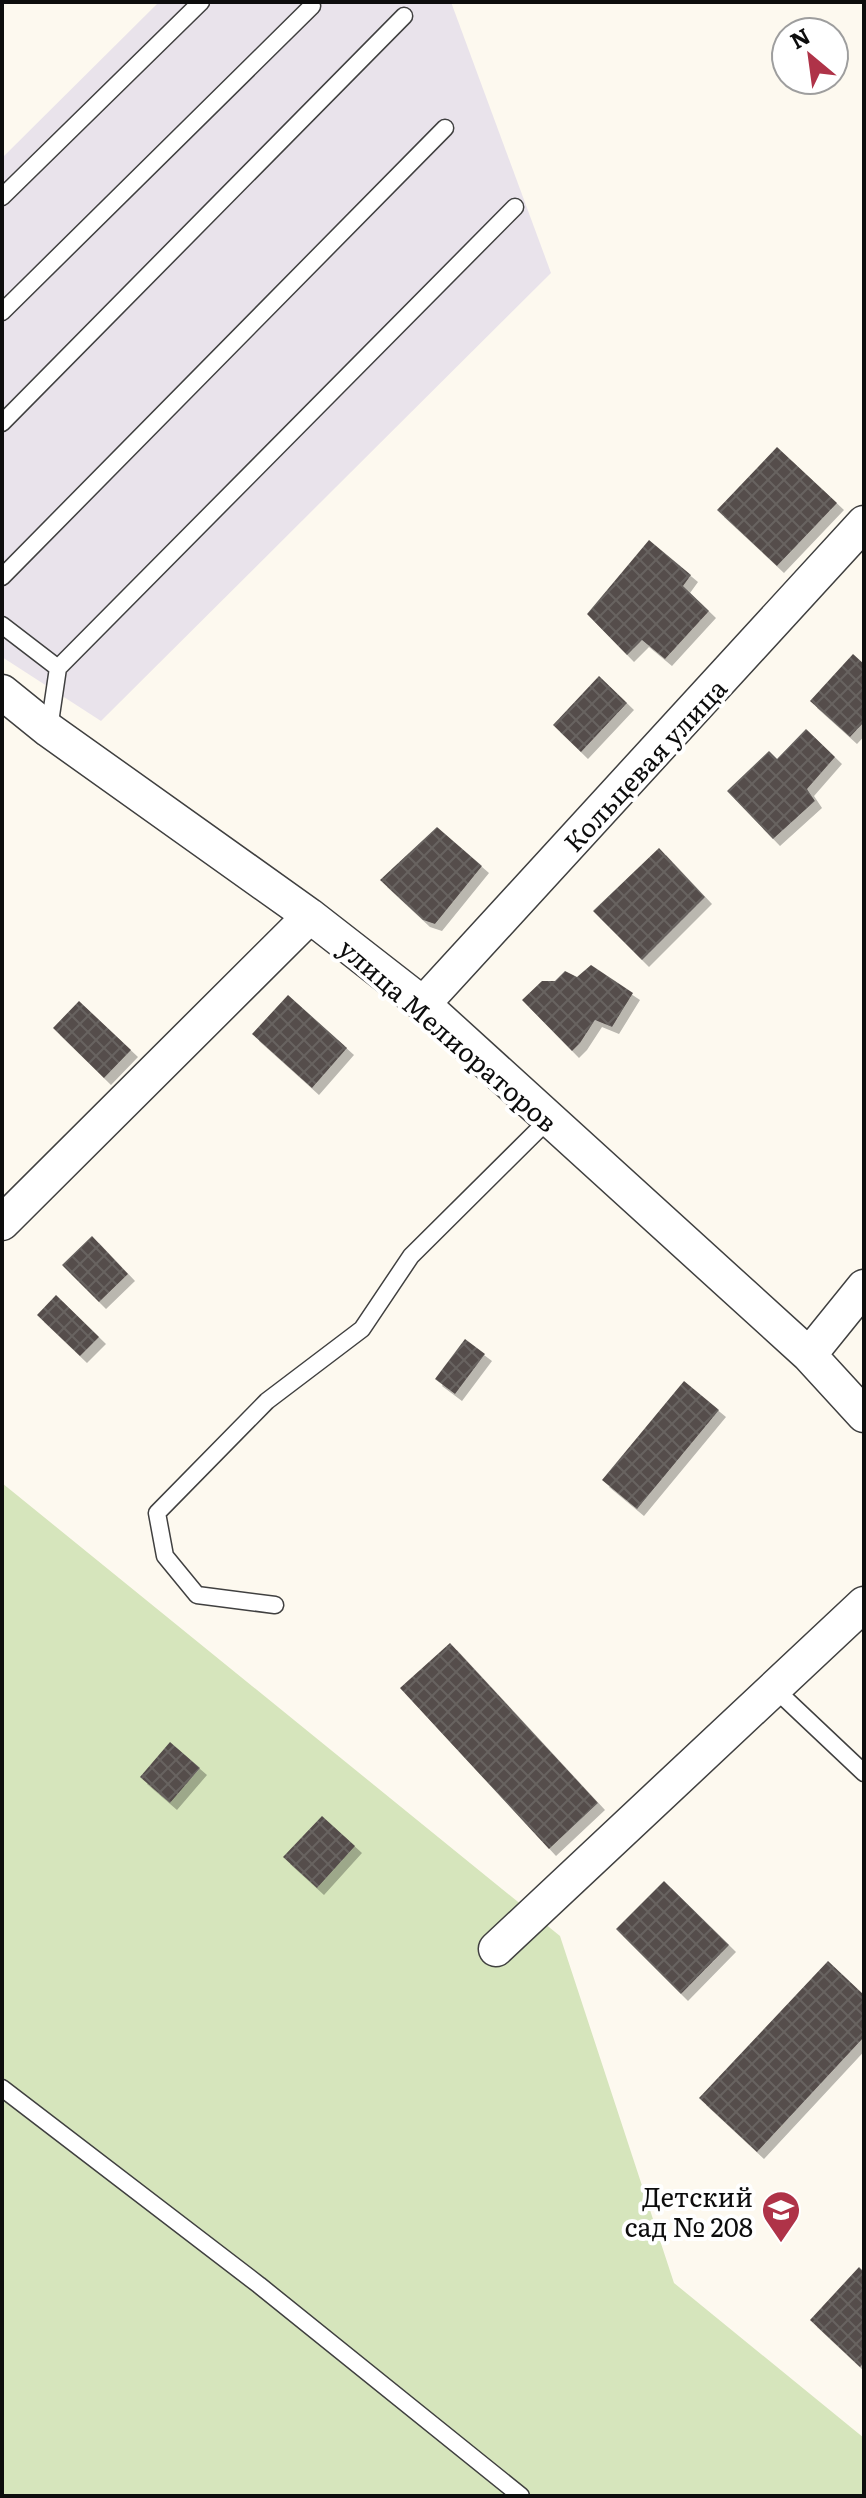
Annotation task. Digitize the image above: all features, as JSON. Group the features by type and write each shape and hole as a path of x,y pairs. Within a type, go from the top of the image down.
{"street":[{"name":"Кольцевая улица","path":"423,1004 864,523"},
{"name":"улица Мелиораторов","path":"2,692 49,730 310,916 423,1004 809,1355 864,1415"},
{"path":"2,1223 310,916"},
{"path":"809,1355 864,1287"},
{"path":"496,1949 864,1604"}],"lane":[{"path":"2,197 201,2"},
{"path":"2,312 312,6"},
{"path":"2,423 404,16"},
{"path":"2,577 445,128"},
{"path":"49,730 58,668 515,207"},
{"path":"2,625 58,668"},
{"path":"275,1605 197,1595 165,1556 157,1513 267,1401 362,1329 411,1256 549,1119"},
{"path":"775,1689 864,1773"},
{"path":"2,2088 259,2285 521,2496"}],"shaded area":[{"path":"159,2 451,2 551,273 101,721 2,657 2,158"}],"green space":[{"path":"2,1483 560,1936 674,2283 864,2438 864,2496 2,2496"}],"building":[{"path":"777,447 837,503 777,566 717,510"},
{"path":"649,540 691,575 683,586 709,611 665,659 642,640 627,655 587,614"},
{"path":"853,654 864,664 864,722 850,737 810,701"},
{"path":"599,676 627,703 581,752 553,725"},
{"path":"806,729 835,757 807,789 815,801 773,839 727,791 769,751 777,759"},
{"path":"437,827 482,866 435,924 423,920 380,880"},
{"path":"659,848 705,897 642,960 593,911"},
{"path":"591,965 633,993 612,1027 595,1020 572,1051 522,1000 542,981 555,981 565,971 577,977"},
{"path":"288,995 347,1048 312,1088 252,1034"},
{"path":"79,1001 131,1050 104,1078 53,1028"},
{"path":"92,1236 128,1274 99,1302 62,1265"},
{"path":"56,1295 99,1337 80,1356 37,1315"},
{"path":"465,1339 485,1354 455,1394 435,1379"},
{"path":"684,1381 719,1410 637,1509 602,1480"},
{"path":"450,1643 598,1803 549,1849 400,1688"},
{"path":"170,1742 200,1768 170,1803 140,1777"},
{"path":"322,1816 355,1846 317,1888 283,1857"},
{"path":"664,1881 729,1945 681,1994 616,1929"},
{"path":"828,1961 864,1995 864,2037 757,2152 699,2098"},
{"path":"859,2267 864,2272 864,2363 860,2367 810,2320"}],"place":[{"name":"Детский сад № 208","path":"781,2244"}]}
